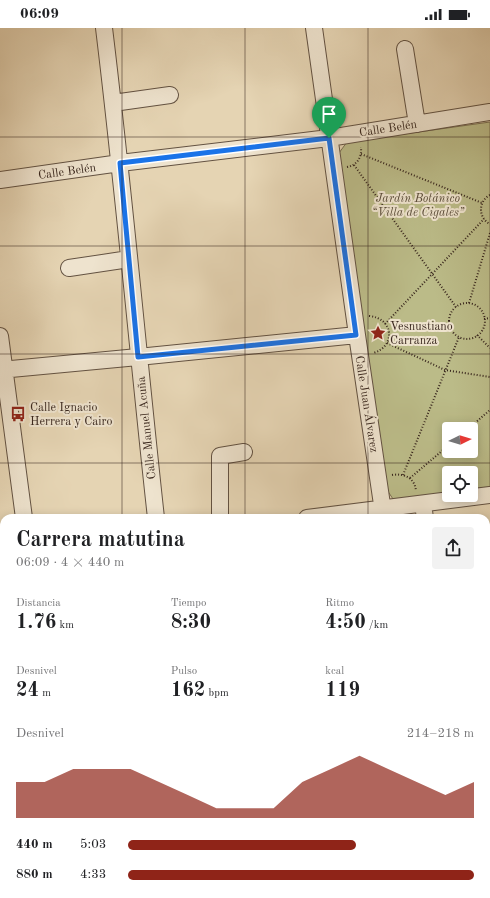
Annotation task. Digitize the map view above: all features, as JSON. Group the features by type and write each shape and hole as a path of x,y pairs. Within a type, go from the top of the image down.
{"street":[{"name":"Calle Manuel Acuña","path":"104,28 120,163 138,357 156,514"},
{"name":"Calle Juan Álvarez","path":"314,28 356,335 383,514"},
{"path":"405,49 417,124"},
{"path":"113,103 170,95"},
{"name":"Calle Belén","path":"0,180 120,163 329,138 490,112"},
{"path":"69,268 129,259"},
{"path":"2,369 356,335"},
{"path":"0,336 2,369 23,514"},
{"path":"220,514 220,456 244,452"},
{"path":"383,514 490,495"}],"path":[{"path":"344,168 358,162 361,154 361,144"},
{"path":"361,154 482,203"},
{"path":"354,165 456,308"},
{"path":"490,195 484,200 480,209 484,219 490,224"},
{"path":"385,324 484,219"},
{"path":"469,303 490,233"},
{"path":"469,303 482,312 484,319 483,327 477,336 468,339 459,337 452,330 449,320 452,311 460,305 469,303"},
{"path":"366,316 379,318 385,324 389,332 387,343 379,351 371,353"},
{"path":"484,319 490,318"},
{"path":"477,336 490,348"},
{"path":"403,475 459,337"},
{"path":"387,343 445,370 490,377"},
{"path":"476,422 490,410"},
{"path":"410,478 442,451"},
{"path":"389,475 403,475 410,478 416,488 422,506"}],"green space":[{"name":"Jardín Botánico “Villa de Cigales”","path":"490,122 490,493 478,495 478,466 442,466 442,499 407,504 395,502 387,490 339,153 347,142"}],"place":[{"name":"Vesnustiano Carranza","path":"378,333"},
{"name":"Calle Ignacio Herrera y Cairo","path":"18,414"}],"route":[{"path":"329,138 356,335 138,357 120,163 329,138"}]}
